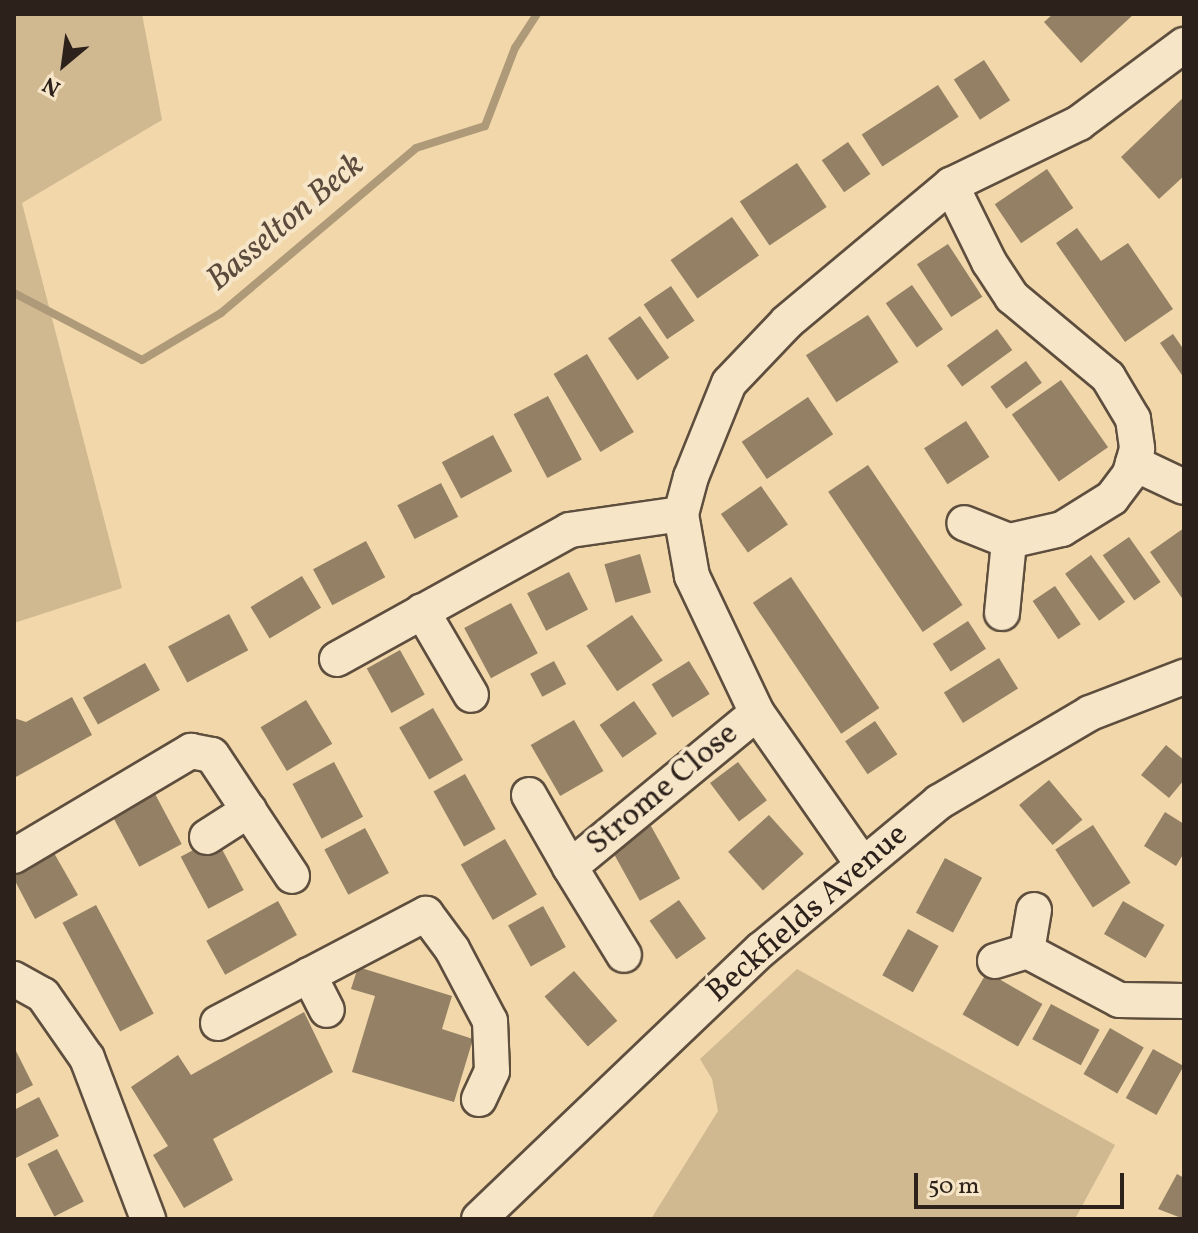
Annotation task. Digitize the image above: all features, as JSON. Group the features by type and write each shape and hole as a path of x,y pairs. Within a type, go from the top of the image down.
{"street":[{"path":"861,862 757,713 692,576 681,514 729,383 787,322 951,185 1079,123 1184,45"},
{"path":"951,185 989,262 1012,297 1108,377 1124,399 1133,419 1137,449 1133,463 1112,498 1062,529 1009,541 964,523"},
{"path":"1133,463 1184,487"},
{"path":"337,659 570,530 681,514"},
{"path":"1002,613 1009,541"},
{"path":"422,611 471,695"},
{"name":"Beckfields Avenue","path":"479,1219 762,949 861,862 939,802 1090,713 1184,677"},
{"name":"Strome Close","path":"570,867 757,713"},
{"path":"14,856 191,751 212,755 292,876"},
{"name":"Strome Close","path":"529,795 624,955"},
{"path":"207,837 249,810"},
{"path":"1027,951 1034,910"},
{"path":"218,1023 426,914 452,949 490,1021 492,1071 479,1099"},
{"path":"995,961 1027,951 1119,1000 1184,1001"},
{"path":"309,975 327,1010"},
{"path":"14,979 43,995 87,1058 148,1219"}],"shaded area":[{"path":"14,14 142,14 162,120 22,203 122,588 14,623"},
{"path":"797,969 1115,1145 1075,1219 651,1219 718,1111 712,1079 700,1059"}],"building":[{"path":"1053,14 1134,14 1081,63 1044,22"},
{"path":"984,60 1010,100 980,120 954,80"},
{"path":"938,85 959,117 882,166 862,135"},
{"path":"1184,97 1184,176 1159,199 1121,157"},
{"path":"848,142 870,174 844,192 822,160"},
{"path":"797,163 827,207 769,246 740,202"},
{"path":"1047,169 1073,208 1021,243 995,204"},
{"path":"732,217 759,256 698,299 671,260"},
{"path":"1077,228 1101,261 1128,243 1173,309 1125,342 1056,243"},
{"path":"948,244 982,297 951,317 917,264"},
{"path":"912,285 943,329 917,348 886,303"},
{"path":"671,286 694,321 667,339 644,304"},
{"path":"868,315 898,362 836,402 806,355"},
{"path":"640,316 669,358 637,380 608,338"},
{"path":"997,329 1012,350 962,386 947,365"},
{"path":"1173,334 1184,350 1184,378 1160,343"},
{"path":"587,354 634,432 600,452 554,374"},
{"path":"1026,361 1042,383 1006,409 990,387"},
{"path":"1061,380 1108,447 1059,482 1012,414"},
{"path":"548,396 582,460 547,478 514,414"},
{"path":"808,397 833,434 767,479 742,442"},
{"path":"966,421 989,457 947,484 924,448"},
{"path":"493,435 512,471 461,498 442,462"},
{"path":"868,465 963,605 923,632 828,492"},
{"path":"441,483 458,517 415,539 397,505"},
{"path":"761,486 788,525 748,553 721,514"},
{"path":"1184,528 1184,601 1150,552"},
{"path":"1129,537 1161,582 1134,600 1103,555"},
{"path":"366,541 385,577 332,605 313,569"},
{"path":"640,554 651,592 615,603 604,564"},
{"path":"1091,555 1125,602 1099,621 1065,574"},
{"path":"569,572 588,609 546,631 527,593"},
{"path":"302,576 321,608 270,639 251,607"},
{"path":"791,577 879,708 841,734 753,603"},
{"path":"1055,586 1081,624 1058,639 1033,601"},
{"path":"511,603 538,653 491,678 464,628"},
{"path":"229,614 248,650 187,683 168,646"},
{"path":"632,615 663,661 617,691 586,646"},
{"path":"968,621 986,649 951,672 933,644"},
{"path":"400,650 425,695 391,713 367,668"},
{"path":"999,658 1018,689 963,723 944,692"},
{"path":"554,661 566,684 542,697 530,674"},
{"path":"689,661 710,694 672,717 652,684"},
{"path":"145,663 160,690 98,725 83,697"},
{"path":"72,697 92,735 14,778 14,718 26,722"},
{"path":"306,700 332,744 287,771 261,727"},
{"path":"634,701 657,734 623,758 600,725"},
{"path":"433,708 463,760 429,779 399,728"},
{"path":"574,720 604,771 560,796 531,745"},
{"path":"875,721 897,754 868,774 845,741"},
{"path":"1166,745 1184,760 1184,780 1169,798 1141,775"},
{"path":"334,762 363,817 322,839 293,784"},
{"path":"738,762 767,800 739,821 710,783"},
{"path":"465,774 496,829 464,847 434,791"},
{"path":"1049,780 1082,820 1053,845 1019,805"},
{"path":"154,792 182,844 139,867 112,815"},
{"path":"1165,812 1184,824 1184,853 1176,866 1144,846"},
{"path":"769,815 804,854 763,890 728,852"},
{"path":"1093,825 1131,883 1093,907 1055,850"},
{"path":"651,826 680,878 640,901 611,848"},
{"path":"365,828 389,873 348,895 324,850"},
{"path":"216,838 244,890 208,909 181,857"},
{"path":"505,839 537,894 493,920 461,864"},
{"path":"50,846 78,895 35,919 14,879 14,865"},
{"path":"945,858 982,878 953,932 916,913"},
{"path":"679,900 706,939 676,959 650,921"},
{"path":"278,901 297,935 225,975 206,941"},
{"path":"1123,901 1165,925 1146,958 1104,934"},
{"path":"96,905 154,1014 120,1031 62,923"},
{"path":"543,906 566,947 531,966 508,925"},
{"path":"908,929 939,946 913,992 882,975"},
{"path":"358,967 452,996 442,1029 473,1039 454,1102 352,1072 375,996 351,989"},
{"path":"574,971 617,1021 588,1046 545,997"},
{"path":"987,972 1042,1004 1018,1046 962,1014"},
{"path":"1051,1004 1100,1030 1081,1065 1032,1039"},
{"path":"304,1012 333,1072 213,1139 233,1180 184,1208 153,1155 168,1146 131,1087 178,1055 191,1075"},
{"path":"1110,1028 1144,1048 1117,1093 1084,1074"},
{"path":"14,1047 33,1085 14,1095"},
{"path":"1153,1049 1184,1066 1156,1115 1126,1098"},
{"path":"39,1097 59,1136 14,1159 14,1110"},
{"path":"57,1149 84,1202 54,1217 28,1164"},
{"path":"1177,1174 1184,1178 1184,1219 1158,1209"}],"waterway":[{"name":"Basselton Beck","path":"14,293 142,360 221,313 416,148 485,126 515,48 537,14"}]}
